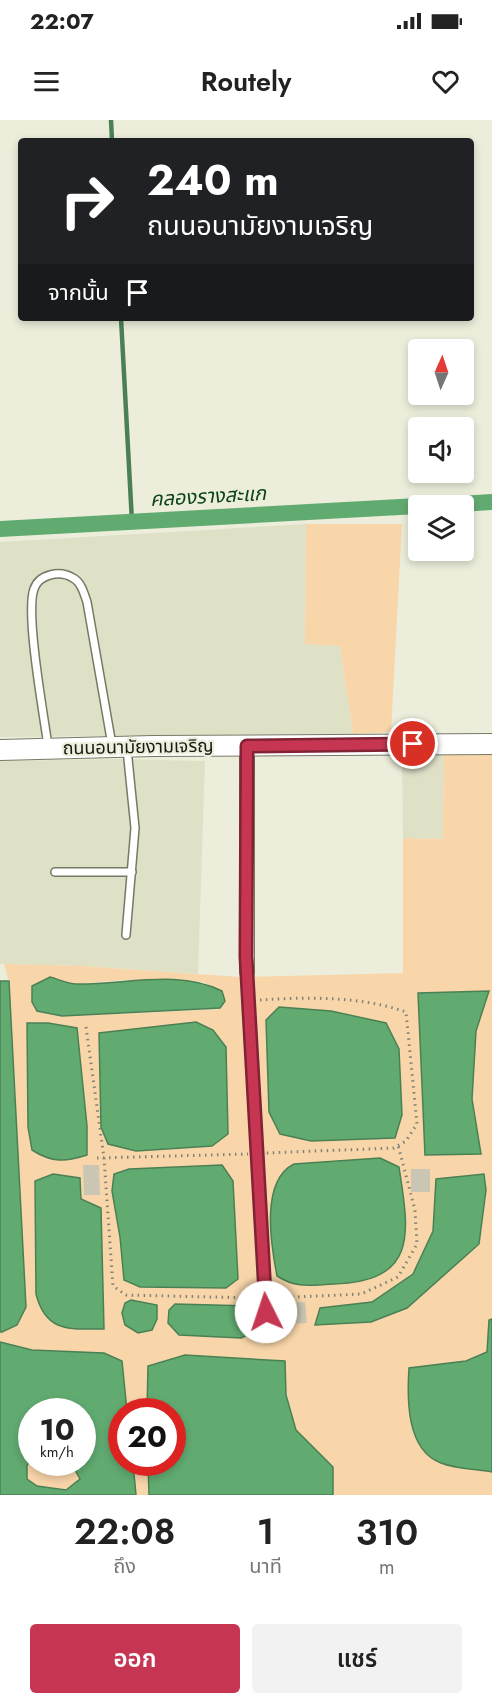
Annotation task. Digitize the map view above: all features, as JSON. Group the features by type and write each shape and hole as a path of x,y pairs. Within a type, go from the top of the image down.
{"street":[{"name":"ถนนอนามัยงามเจริญ","path":"0,750 492,744"},
{"path":"247,746 247,972"}],"lane":[{"path":"48,749 31,612 34,588 45,576 59,574 74,578 87,602 120,747 135,828 126,935"},
{"path":"55,872 132,872"},
{"path":"247,972 266,1325"}],"path":[{"path":"97,1158 394,1148 406,1141 417,1124 406,1012 383,1004 295,998 249,1001"},
{"path":"86,1027 104,1158 113,1286 126,1295 265,1299 362,1294 398,1277 417,1244 415,1210 398,1146"}],"shaded area":[{"path":"306,524 305,644 340,646 353,734 0,737 0,542"},
{"path":"306,524 402,524 391,732 353,734 340,646 305,644"},
{"path":"492,754 492,1319 489,1320 487,1352 466,1361 409,1368 440,1463 492,1472 492,1495 333,1495 333,1467 296,1430 286,1395 284,1361 147,1389 147,1398 125,1398 121,1361 104,1353 32,1350 0,1342 0,1332 26,1307 9,981 4,964 82,966 240,977 403,973 403,838 443,839 444,755","holes":["50,977 74,984 126,980 204,982 225,1001 220,1009 121,1014","489,992 476,1031 472,1099 481,1153 419,993","279,1007 331,1011 386,1023 399,1049 402,1115 269,1112 266,1020","196,1022 213,1030 226,1047 99,1033","48,1023 77,1028 87,1126 27,1024","380,1158 399,1167 271,1241 275,1187 285,1170 294,1164","222,1165 233,1181 238,1279 226,1288 124,1280 114,1174 129,1169","53,1174 80,1178 81,1199 101,1208 104,1329","436,1179 479,1244 371,1322 320,1308 372,1302 413,1274 433,1231"]},
{"path":"444,755 443,839 403,838 402,758"},
{"path":"118,759 205,761 198,974 82,966 0,964 0,761"},
{"path":"50,977 76,984 169,979 187,981 205,984 222,991 225,1001 220,1008 62,1016 37,1011 32,1002 32,986"},
{"path":"0,981 9,981 26,1307 17,1325 2,1332 0,1332"},
{"path":"489,991 476,1031 472,1099 481,1154 425,1155 418,993"},
{"path":"279,1007 331,1011 386,1023 399,1049 402,1115 395,1138 311,1141 280,1134 269,1112 266,1020"},
{"path":"196,1022 213,1030 226,1047 228,1134 212,1146 136,1151 108,1144 101,1127 99,1033"},
{"path":"27,1023 48,1023 77,1028 87,1126 87,1155 59,1160 32,1150 28,1127"},
{"path":"380,1158 399,1167 403,1191 405,1232 402,1249 395,1263 381,1274 362,1281 298,1285 277,1276 270,1215 276,1184 283,1172 294,1164"},
{"path":"222,1165 233,1181 238,1279 226,1288 140,1287 124,1280 112,1191 114,1174 129,1169"},
{"path":"53,1174 80,1178 81,1199 101,1208 104,1329 61,1326 46,1316 40,1307 36,1294 35,1181"},
{"path":"484,1174 486,1190 479,1244 407,1308 371,1322 315,1325 320,1308 372,1302 413,1274 433,1231 436,1179"},
{"path":"131,1300 157,1305 157,1319 152,1330 138,1333 125,1325 122,1313 125,1303"},
{"path":"175,1304 251,1306 257,1315 257,1331 241,1338 179,1335 168,1323 169,1310"},
{"path":"492,1319 492,1472 447,1465 429,1456 415,1435 408,1394 409,1368 466,1361 487,1352 489,1320"},
{"path":"0,1342 32,1350 104,1353 122,1361 126,1398 108,1398 108,1476 134,1476 136,1495 0,1495"},
{"path":"185,1355 285,1361 286,1395 296,1430 333,1467 333,1495 149,1495 148,1476 186,1476 186,1398 147,1398 148,1366"},
{"path":"27,1476 78,1476 80,1479 66,1490 37,1486 27,1479"},
{"path":"134,1476 148,1476 149,1495 136,1495"}],"building":[{"path":"83,1165 99,1165 100,1195 84,1195"},
{"path":"411,1169 430,1169 430,1192 411,1192"},
{"path":"305,1302 307,1323 287,1324 286,1303"}],"waterway":[{"path":"111,120 112,138"},
{"path":"121,321 132,522"},
{"name":"คลองรางสะแก","path":"474,503 492,502"},
{"name":"คลองรางสะแก","path":"0,529 408,507"}],"route":[{"path":"266,1312 246,957 247,746 413,744"}]}
